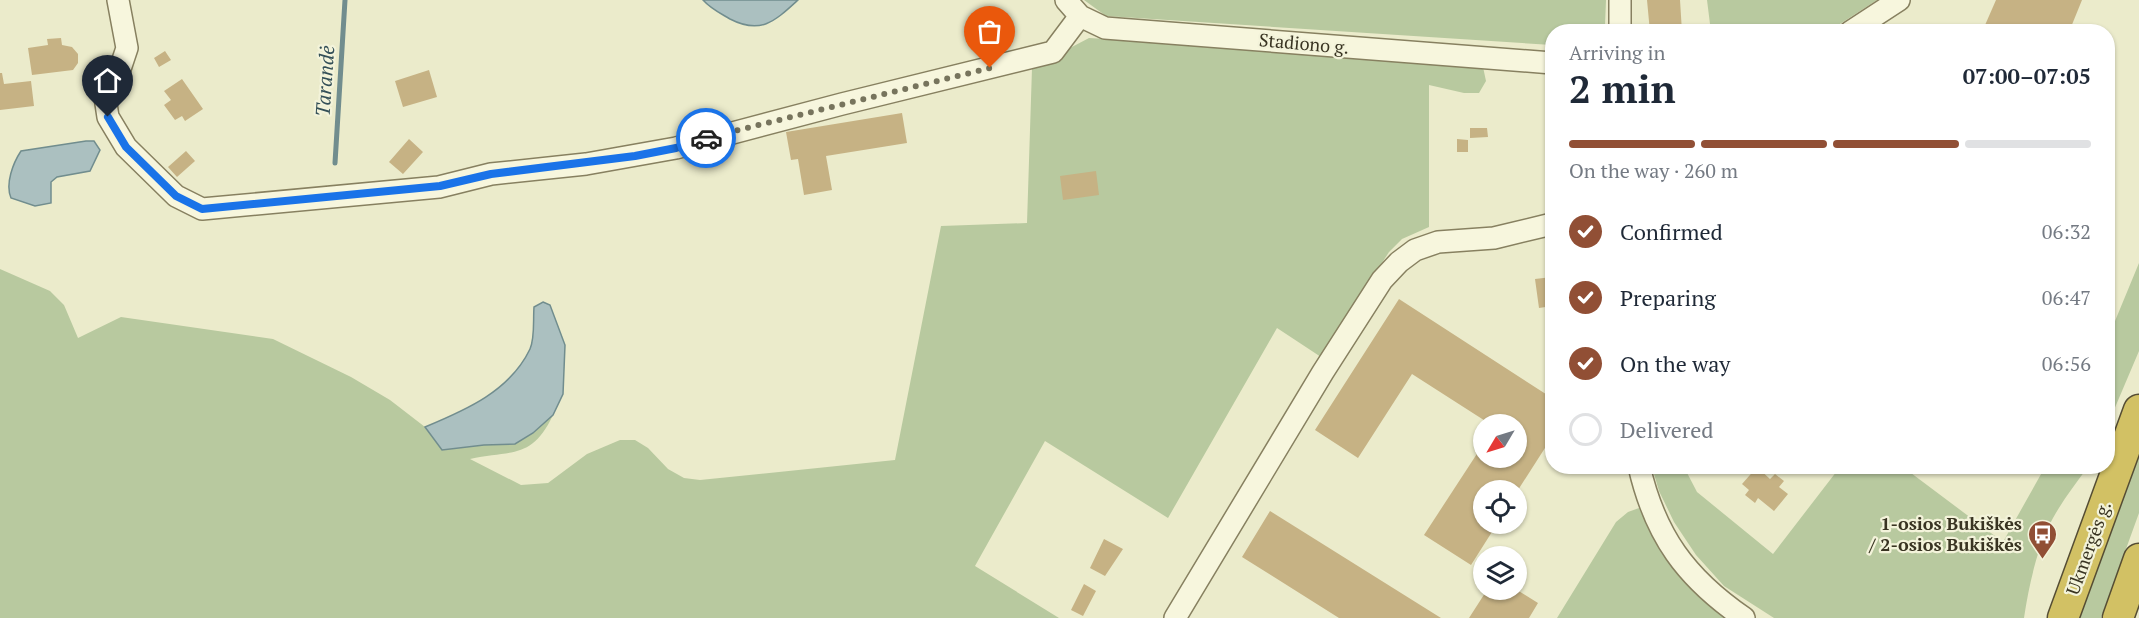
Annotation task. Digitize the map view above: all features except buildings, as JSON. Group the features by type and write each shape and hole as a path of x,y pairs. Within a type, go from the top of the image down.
{"highway":[{"name":"Ukmergės g.","path":"2063,618 2139,410"},
{"path":"2118,618 2139,559"}],"street":[{"path":"118,0 127,48 119,72 105,97 108,117 126,147 176,196 202,209 440,186 491,174 586,164 676,148 1053,52 1073,8"},
{"path":"1620,0 1620,24"},
{"path":"1862,24 1899,0"},
{"name":"Stadiono g.","path":"1073,8 1105,28 1545,62"},
{"path":"1175,618 1323,372 1382,280 1399,261 1415,250 1438,242 1494,238 1545,226"},
{"path":"1642,474 1658,526 1672,551 1706,590 1744,618"}],"green space":[{"path":"1084,0 1606,0 1605,24 1545,24 1545,45 1106,16"},
{"path":"1707,0 1877,0 1840,24 1710,24"},
{"path":"1089,38 1230,46 1483,67 1486,81 1479,93 1464,93 1429,85 1429,227 1402,239 1389,252 1321,357 1277,328 1168,518 1045,441 975,566 1059,618 0,618 0,269 50,291 64,305 78,338 121,317 273,339 351,377 390,400 425,427 442,450 515,444 533,433 553,415 537,440 519,451 470,459 521,485 548,483 587,454 620,440 635,440 648,448 668,469 684,478 700,480 895,460 941,226 1027,223 1032,68"},
{"path":"2139,263 2139,351 2115,408 2115,321"},
{"path":"2139,450 2139,513 2101,618 2076,618"},
{"path":"1654,474 1688,474 1697,492 1773,554 1835,474 1912,474 2003,542 2041,474 2083,474 2053,518 2042,541 2034,566 2024,618 1774,618 1724,586 1696,555 1674,522 1659,491"},
{"path":"1639,508 1665,556 1686,584 1712,608 1727,618 1557,618 1616,522 1628,512"}],"shaded area":[{"path":"703,0 798,0 775,19 759,26 750,26 730,19"},
{"path":"94,141 100,150 90,171 57,177 51,182 51,203 35,206 11,198 9,186 11,174 21,151"},
{"path":"543,302 550,305 565,345 563,394 553,415 533,433 515,444 442,450 425,427 471,406 499,388 511,377 532,345 534,307"}],"waterway":[{"name":"Tarandė","path":"335,163 345,0"}],"way so far":[{"path":"706,138 990,68"}],"place":[{"name":"1-osios Bukiškės / 2-osios Bukiškės","path":"2043,560"}],"route":[{"path":"108,117 126,147 176,196 202,209 440,186 491,174 586,164 635,156 676,148 706,138"}]}
